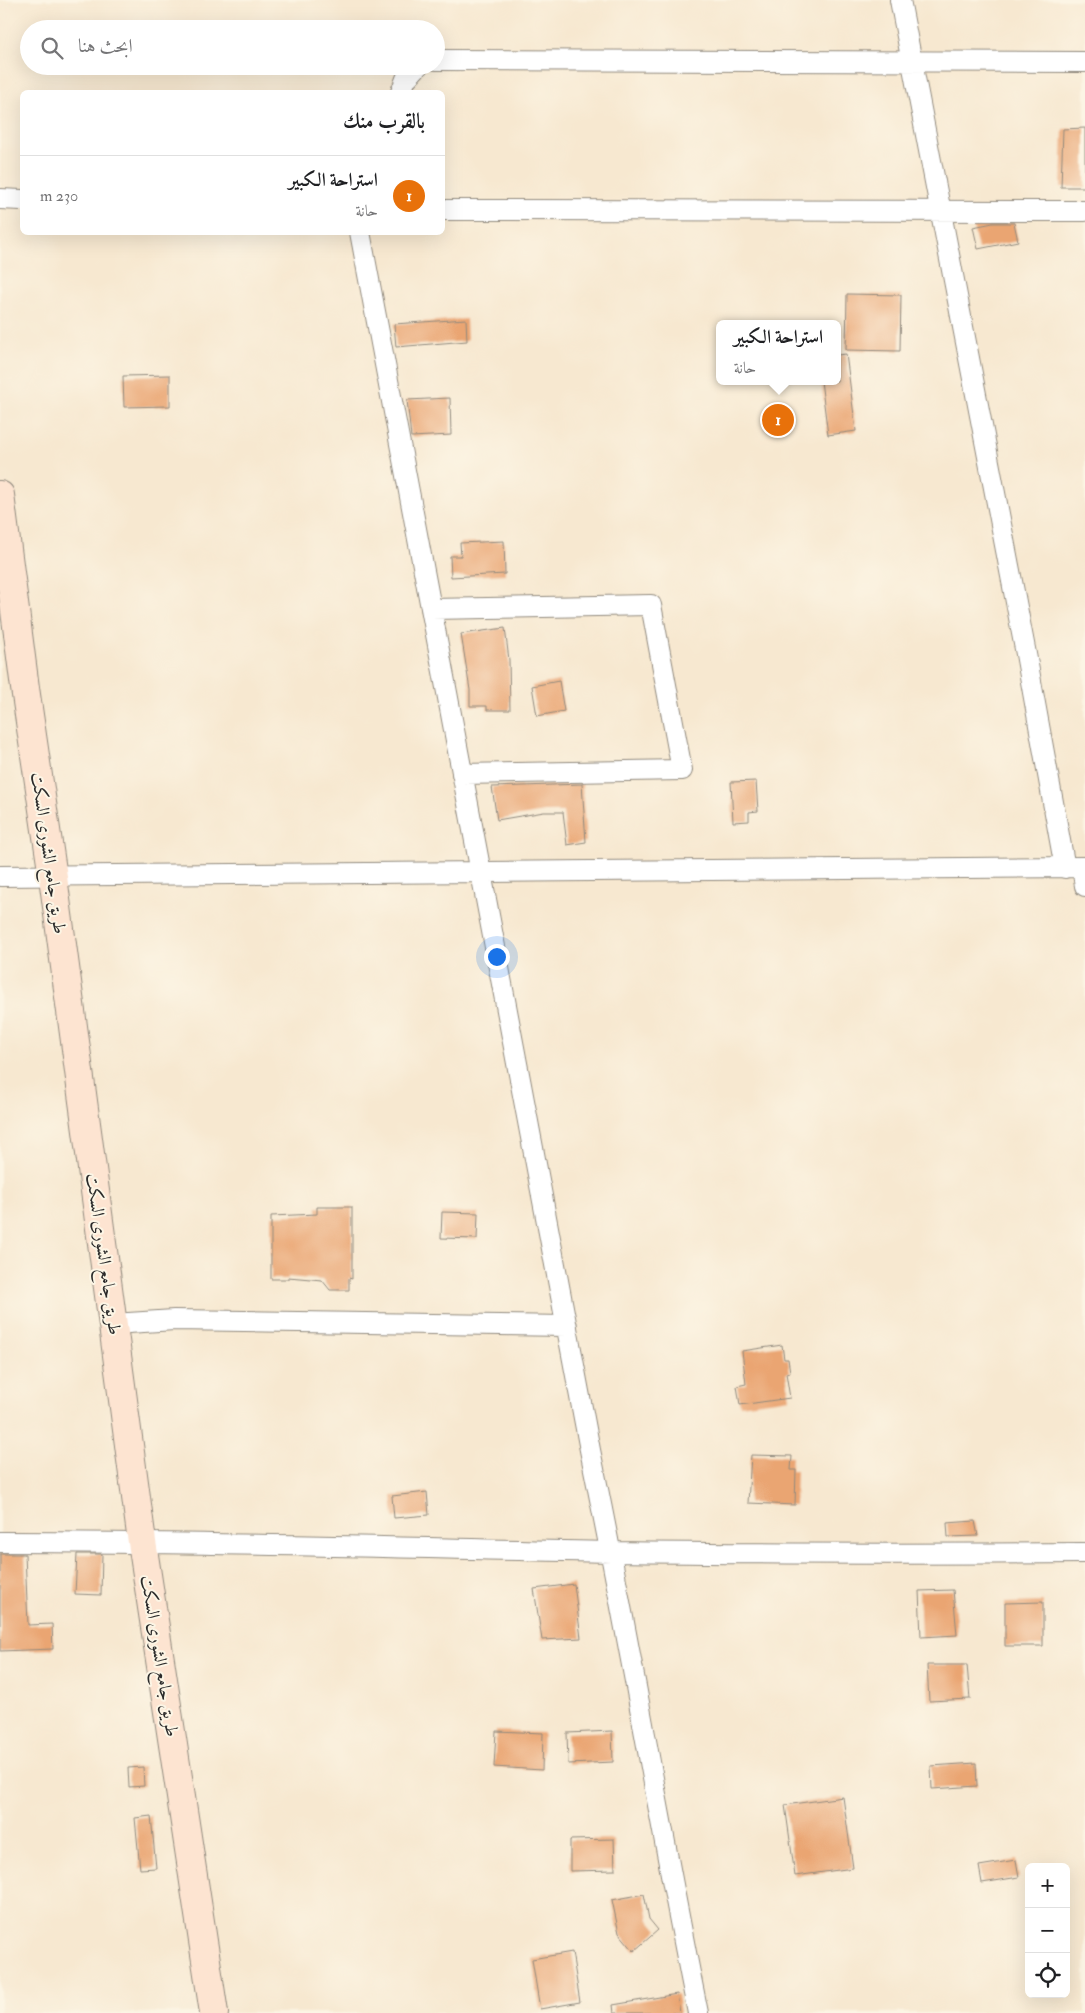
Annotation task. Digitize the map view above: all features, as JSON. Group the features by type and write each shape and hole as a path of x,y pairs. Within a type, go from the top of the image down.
{"main road":[{"name":"طريق جامع الشورى السكت","path":"0,495 142,1542 214,2013"}],"street":[{"path":"0,876 480,872 1079,872 1026,654 900,0"},
{"path":"445,60 1085,62"},
{"path":"402,90 410,75"},
{"path":"0,199 20,200"},
{"path":"445,210 1085,211"},
{"path":"361,235 698,2013"},
{"path":"431,608 651,605 682,770 462,774"},
{"path":"113,1324 174,1320 567,1326"},
{"path":"0,1542 142,1542 612,1552 1085,1553"}],"building":[{"path":"1085,128 1085,187 1061,187 1063,129"},
{"path":"993,223 1014,223 1018,241 978,249 973,227"},
{"path":"847,294 901,295 900,351 846,350"},
{"path":"466,319 467,341 396,347 394,324"},
{"path":"846,354 856,431 828,435 822,385 841,385 841,355"},
{"path":"170,375 170,406 124,407 123,376"},
{"path":"450,398 451,435 411,437 407,400"},
{"path":"504,541 505,574 451,577 450,556 461,556 460,543"},
{"path":"505,628 509,660 510,710 487,710 487,706 470,706 470,690 461,634"},
{"path":"559,681 564,711 537,716 532,686"},
{"path":"756,781 758,811 749,812 749,821 733,822 731,782"},
{"path":"582,784 586,842 567,845 563,812 544,812 497,820 492,787"},
{"path":"317,1207 352,1207 352,1279 349,1278 349,1290 330,1290 322,1280 288,1277 288,1279 271,1279 271,1216 317,1214"},
{"path":"442,1212 478,1213 477,1239 441,1238"},
{"path":"782,1345 784,1359 788,1359 790,1372 786,1373 790,1398 740,1405 737,1386 746,1384 742,1351"},
{"path":"751,1455 792,1456 791,1470 796,1470 795,1505 748,1503"},
{"path":"427,1492 429,1515 394,1518 392,1496"},
{"path":"975,1521 978,1536 948,1537 947,1523"},
{"path":"0,1554 25,1554 28,1625 52,1624 53,1649 0,1651"},
{"path":"77,1554 102,1554 101,1595 75,1594"},
{"path":"574,1584 581,1638 542,1640 534,1589"},
{"path":"953,1590 957,1635 921,1637 919,1591"},
{"path":"1043,1602 1043,1646 1005,1646 1005,1603"},
{"path":"927,1665 967,1665 970,1699 929,1701"},
{"path":"496,1731 543,1733 542,1770 494,1767"},
{"path":"612,1731 613,1762 568,1764 567,1733"},
{"path":"976,1763 977,1786 932,1789 931,1766"},
{"path":"143,1767 144,1786 129,1787 128,1768"},
{"path":"843,1797 853,1868 795,1876 785,1805"},
{"path":"151,1816 156,1868 140,1869 135,1818"},
{"path":"614,1839 615,1870 570,1871 570,1840"},
{"path":"1016,1860 1019,1877 982,1883 979,1866"},
{"path":"644,1894 649,1919 658,1930 634,1951 619,1933 612,1900"},
{"path":"572,1952 580,2002 540,2009 532,1959"},
{"path":"677,1994 680,2013 614,2013 613,2005"}],"place":[{"name":"استراحة الكبير","path":"778,420"}]}
